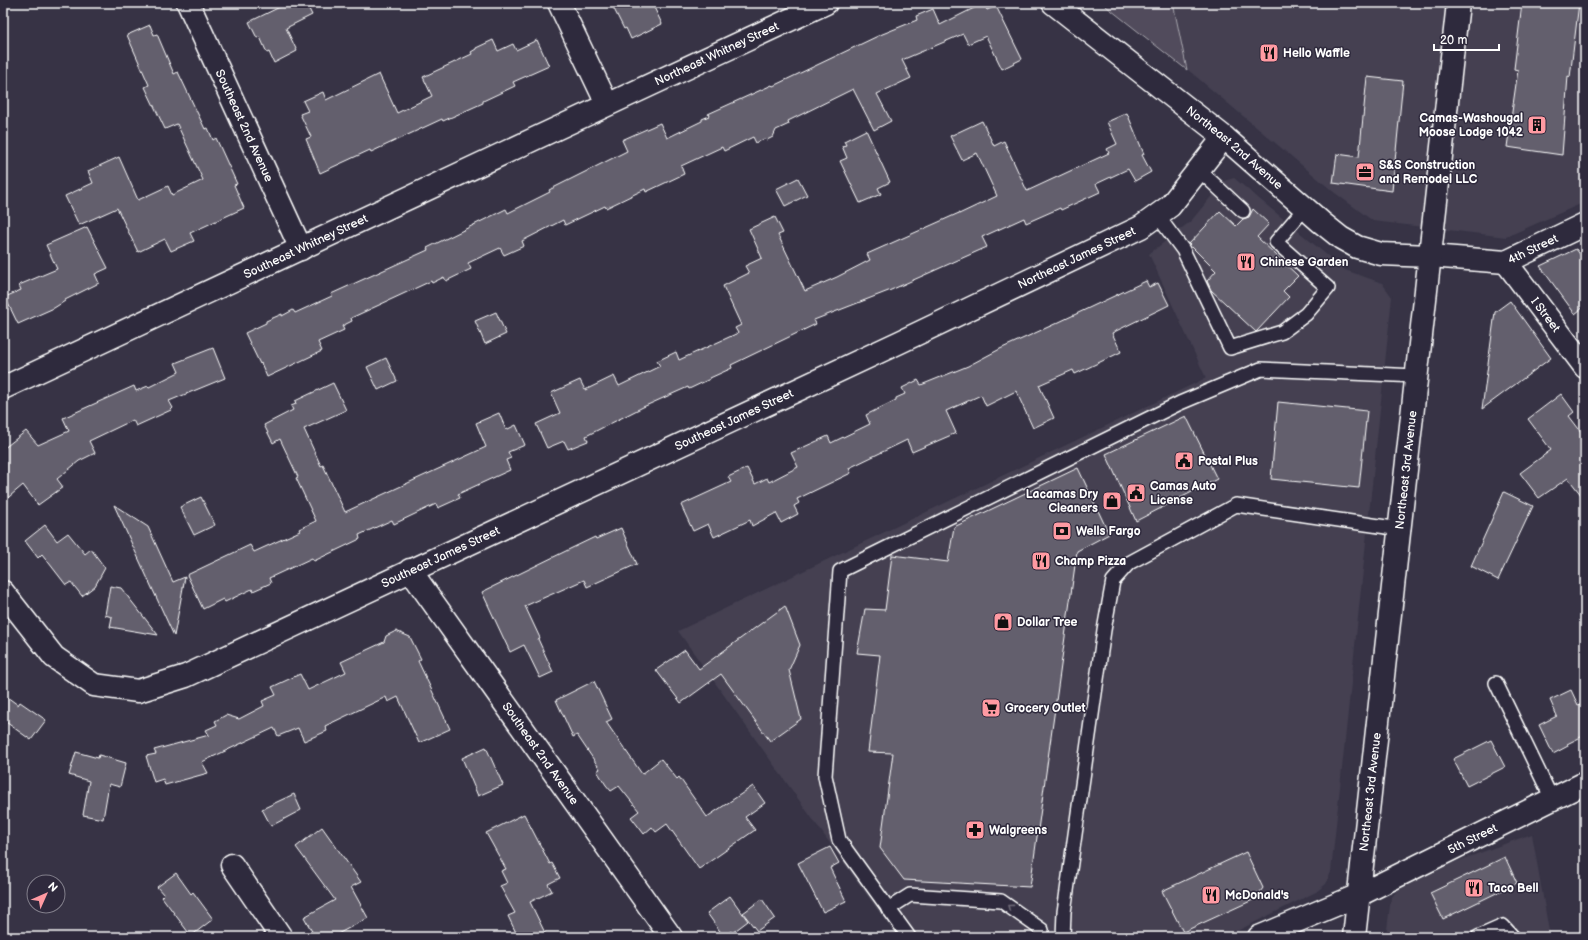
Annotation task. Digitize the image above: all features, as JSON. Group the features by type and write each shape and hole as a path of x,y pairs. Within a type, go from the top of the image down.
{"street":[{"name":"Southeast 2nd Avenue","path":"188,3 301,249"},
{"path":"559,3 607,104"},
{"name":"Northeast Whitney Street","path":"607,104 826,3"},
{"name":"Northeast 2nd Avenue","path":"1054,3 1224,137 1341,238 1358,247 1381,254 1430,256"},
{"name":"Northeast 3rd Avenue","path":"1354,937 1458,3"},
{"name":"Southeast Whitney Street","path":"3,388 607,104"},
{"name":"Northeast James Street","path":"900,342 1141,227 1170,206 1224,137"},
{"name":"4th Street","path":"1430,256 1506,262 1585,224"},
{"name":"I Street","path":"1506,262 1585,367"},
{"name":"Southeast James Street","path":"3,592 54,657 94,685 138,691 186,676 900,342"},
{"name":"Southeast 2nd Avenue","path":"410,570 671,937"},
{"name":"5th Street","path":"1259,937 1359,895 1585,783"},
{"path":"232,865 281,937"}],"lane":[{"path":"1199,170 1243,211"},
{"path":"1158,215 1183,250 1230,348 1282,332 1306,314 1328,288 1271,237 1305,208"},
{"path":"909,937 839,840 825,776 840,571 1180,403 1261,369 1417,376"},
{"path":"1063,937 1066,896 1104,630 1113,580 1129,563 1236,505 1400,529"},
{"path":"1496,683 1552,799"},
{"path":"888,909 910,895 1002,901 1042,930"},
{"path":"1478,937 1504,926 1513,937"}],"shaded area":[{"path":"1102,3 1173,3 1187,70"},
{"path":"1173,3 1585,3 1585,202 1506,237 1373,221 1335,193 1187,69"},
{"path":"1234,178 1345,270 1382,283 1392,297 1331,872 1326,884 1316,892 1225,937 897,937 678,631 1206,378 1149,254 1191,221 1224,181"},
{"path":"1532,834 1550,937 1386,937 1391,898 1406,880"}],"building":[{"path":"288,3 306,3 312,15 286,28 297,51 274,63 269,52 267,53 260,37 257,38 249,22"},
{"path":"611,3 652,3 662,24 631,39 626,28 624,29"},
{"path":"984,3 987,10 996,6 1022,59 1002,69 986,36 968,44 963,34 902,60 911,78 877,94 891,121 874,130 853,89 788,121 789,124 776,130 773,137 767,140 764,139 756,143 753,137 724,151 722,147 681,166 684,174 646,192 645,189 606,208 605,206 565,225 563,220 522,241 524,246 504,255 500,248 468,263 471,269 446,281 444,277 432,283 431,281 351,318 352,321 342,326 344,330 318,342 322,351 267,377 245,333 282,314 282,316 293,310 295,313 332,296 331,294 428,250 427,248 506,209 508,213 550,192 549,190 627,151 622,140 660,123 667,138 702,121 702,119 709,116 708,114 772,85 773,86 880,35 917,20 916,16 933,9 940,25"},
{"path":"1522,3 1579,3 1570,77 1568,76 1562,155 1507,147 1518,70 1514,69"},
{"path":"150,25 154,35 157,34 174,74 178,72 205,129 208,128 213,140 216,138 237,184 234,185 244,208 190,233 194,241 171,251 165,239 138,252 117,208 79,225 65,196 93,183 88,171 119,157 138,200 168,186 172,195 203,180 177,124 165,129 145,87 149,85 127,35"},
{"path":"493,40 498,51 513,44 516,50 537,40 549,66 513,82 515,86 483,101 483,103 443,121 442,119 371,152 370,150 320,173 306,139 311,137 300,114 308,111 303,101 323,92 326,100 379,74 397,113 432,96 423,77 472,54 471,52 476,48"},
{"path":"1367,77 1403,81 1392,191 1333,183 1337,154 1359,157"},
{"path":"1127,113 1144,154 1142,155 1151,172 1135,181 1128,169 1096,184 1100,192 1061,210 1060,208 1026,223 1024,218 982,237 987,247 891,290 814,320 816,324 731,365 732,368 689,389 688,387 643,407 586,436 588,441 568,449 564,441 547,448 536,424 560,413 551,393 580,380 585,390 614,376 619,386 660,366 657,361 676,352 679,360 738,333 735,328 741,325 723,286 749,273 745,266 762,258 749,229 775,217 783,233 778,235 805,291 870,260 867,254 997,196 977,153 962,160 950,136 982,121 994,146 1004,141 1027,191 1109,153 1107,149 1117,144 1107,122"},
{"path":"866,130 890,182 878,188 881,194 860,203 840,161 847,158 842,146 846,145 844,141"},
{"path":"798,178 807,195 785,206 776,189"},
{"path":"1253,209 1269,224 1257,237 1298,276 1283,291 1289,297 1256,332 1211,290 1207,281 1216,271 1189,244 1220,211 1236,226 1243,219 1249,217"},
{"path":"87,227 108,268 95,274 99,283 65,300 54,308 18,324 5,297 21,290 19,285 57,269 46,245"},
{"path":"1576,249 1585,261 1585,306 1575,314 1540,266"},
{"path":"1146,281 1149,287 1158,283 1169,305 1112,333 1121,352 1075,374 1073,370 1039,385 1054,418 1033,428 1016,391 986,406 981,395 946,411 956,433 912,452 907,440 849,468 851,473 797,499 799,503 794,506 798,514 781,523 776,513 752,526 750,520 714,537 708,524 693,531 681,505 731,482 728,477 747,468 755,484 767,478 769,482 798,467 791,453 828,436 831,443 870,424 866,415 905,394 902,388 918,380 921,385 968,366 1000,349"},
{"path":"1510,301 1551,358 1482,409 1495,312"},
{"path":"496,312 506,334 485,344 475,321"},
{"path":"213,348 225,378 169,401 173,408 171,410 136,426 133,420 89,441 95,453 79,461 57,479 63,487 38,505 23,485 3,502 3,449 26,431 38,445 69,431 63,418 134,386 136,391 148,386 149,387 179,372 175,363"},
{"path":"386,358 397,381 378,390 367,367"},
{"path":"333,383 346,410 304,429 345,512 486,447 476,423 499,413 506,430 516,425 525,445 508,452 511,458 506,460 510,470 458,494 460,498 438,508 436,504 394,524 392,520 359,535 360,539 314,561 312,558 269,578 271,583 253,591 252,589 225,602 223,599 203,609 187,575 250,545 254,552 300,531 299,529 316,521 296,478 298,477 280,439 273,443 264,425 293,410 291,406 296,404 295,401"},
{"path":"1561,394 1574,412 1569,416 1585,437 1585,500 1568,478 1539,498 1520,473 1551,450 1528,419"},
{"path":"1278,402 1367,411 1359,488 1271,479"},
{"path":"1186,416 1217,479 1136,521 1106,454"},
{"path":"1078,468 1109,534 1077,551 1030,887 904,880 880,848 893,753 868,752 880,655 857,653 865,609 885,610 892,555 948,562 954,527"},
{"path":"1504,492 1533,506 1498,580 1471,566"},
{"path":"201,497 215,525 194,535 180,507"},
{"path":"114,505 148,527 173,582 185,577 174,636"},
{"path":"45,525 57,541 68,533 85,554 91,549 105,568 95,586 82,596 71,582 66,585 42,554 38,558 25,541"},
{"path":"621,528 637,564 587,587 584,580 525,606 540,638 538,639 553,672 540,678 524,645 510,652 482,592 595,537 596,539"},
{"path":"110,586 121,588 158,635 110,627 112,617 105,615"},
{"path":"785,606 800,645 789,670 801,719 770,741 721,674 681,703 656,670 685,650 699,669"},
{"path":"396,631 410,637 421,659 418,661 450,729 419,743 398,697 388,702 386,697 325,726 327,731 304,741 298,728 278,736 274,728 202,762 208,773 165,785 163,779 154,782 146,756 156,754 154,750 209,735 206,730 217,725 215,721 226,715 239,719 264,706 262,701 276,695 272,687 300,674 308,690 346,672 341,662 384,642 386,636"},
{"path":"594,681 612,719 606,722 642,774 661,759 677,779 679,777 707,817 753,786 765,803 745,817 755,830 699,869 667,824 656,832 652,827 644,834 631,817 639,811 619,786 611,791 606,785 597,771 600,769 577,735 573,737 556,700"},
{"path":"1571,690 1578,705 1585,702 1585,735 1567,744 1568,746 1553,754 1539,725 1557,716 1550,700"},
{"path":"3,694 18,705 20,702 46,720 31,740 3,720"},
{"path":"1491,740 1505,767 1467,786 1453,759"},
{"path":"486,747 503,785 478,796 462,758"},
{"path":"76,752 98,758 99,755 126,763 120,787 109,784 103,819 83,815 89,781 69,775"},
{"path":"294,794 301,810 271,826 262,809"},
{"path":"524,814 550,864 552,863 560,878 548,884 552,891 530,902 547,937 518,937 508,916 515,913 500,886 507,883 501,871 506,869 486,833"},
{"path":"322,827 361,882 351,887 368,918 332,937 315,937 304,917 335,900 296,847"},
{"path":"830,847 839,863 830,868 846,901 823,912 798,863"},
{"name":"McDonald's","path":"1246,852 1263,888 1255,899 1183,932 1162,891"},
{"name":"Taco Bell","path":"1505,857 1517,883 1443,919 1430,893"},
{"path":"176,873 191,894 193,892 213,919 191,936 162,897 164,895 157,887"},
{"path":"730,896 748,921 724,937 707,913"},
{"path":"762,899 775,918 757,931 743,913"}],"railway":[{"path":"3,931 8,937"}],"place":[{"name":"Hello Waffle","path":"1269,53"},
{"name":"Camas-Washougal Moose Lodge 1042","path":"1537,125"},
{"name":"S&S Construction and Remodel LLC","path":"1365,172"},
{"name":"Chinese Garden","path":"1246,262"},
{"name":"Postal Plus","path":"1184,461"},
{"name":"Camas Auto License","path":"1136,493"},
{"name":"Lacamas Dry Cleaners","path":"1112,501"},
{"name":"Wells Fargo","path":"1062,531"},
{"name":"Champ Pizza","path":"1041,561"},
{"name":"Dollar Tree","path":"1003,622"},
{"name":"Grocery Outlet","path":"991,708"},
{"name":"Walgreens","path":"975,830"},
{"name":"Taco Bell","path":"1474,888"},
{"name":"McDonald's","path":"1211,895"}]}
